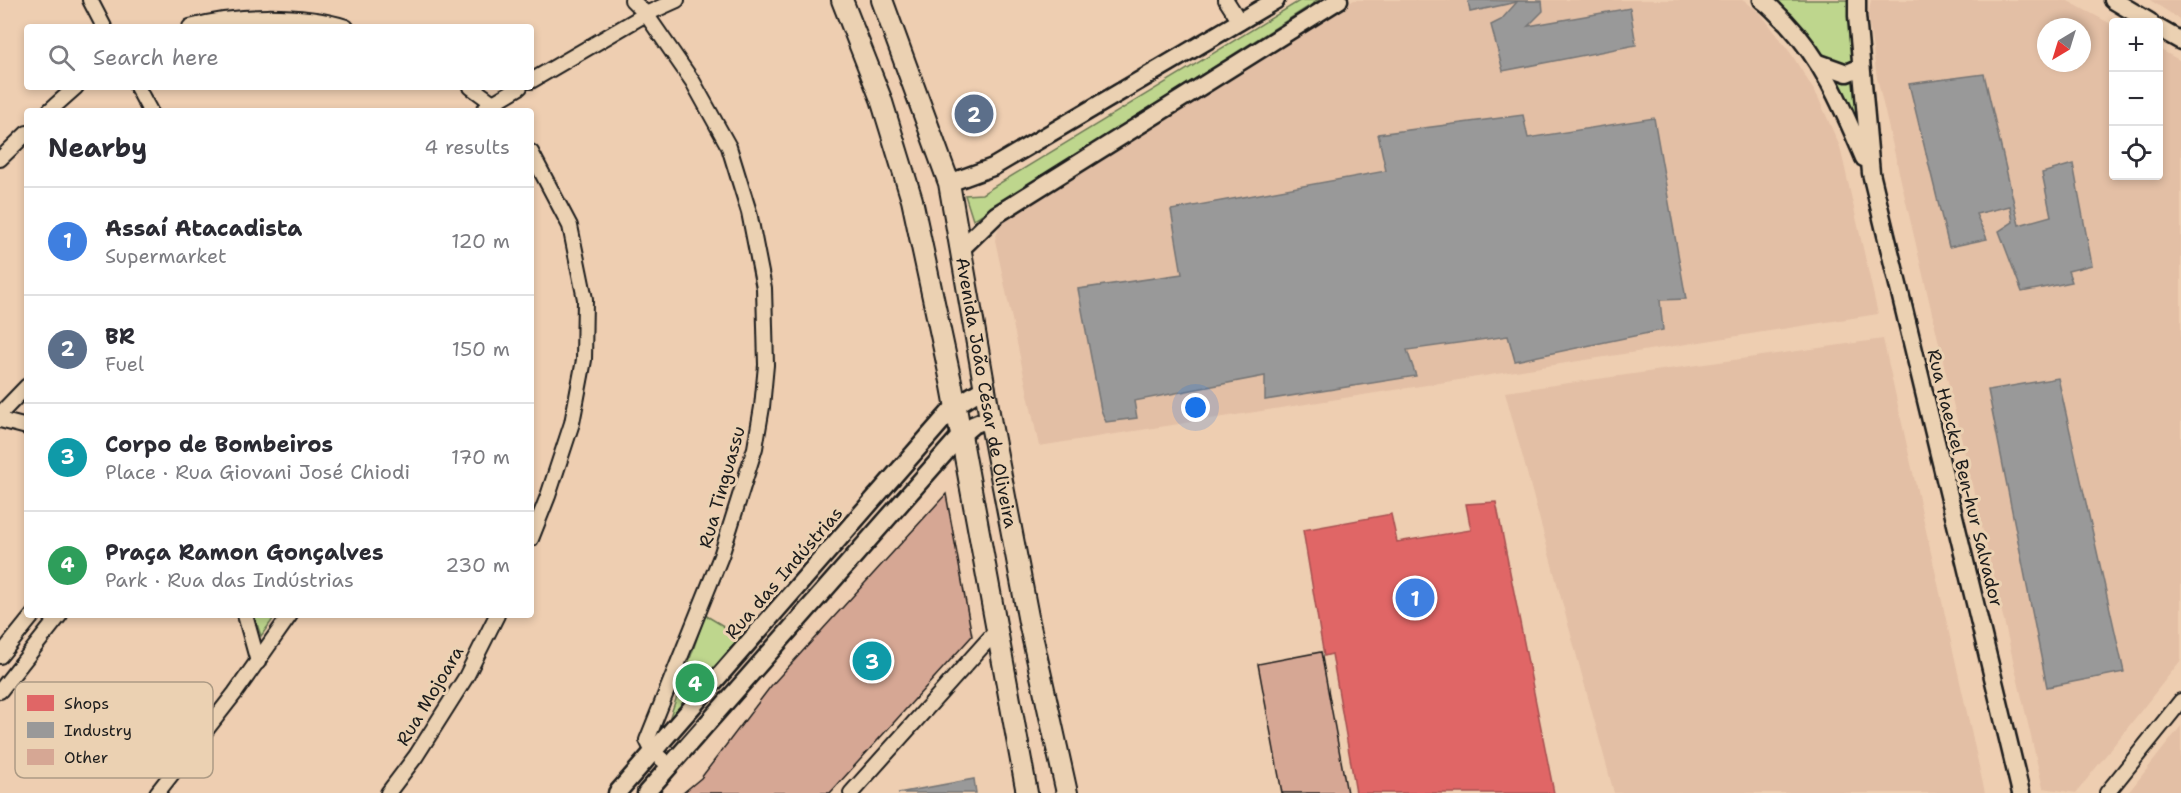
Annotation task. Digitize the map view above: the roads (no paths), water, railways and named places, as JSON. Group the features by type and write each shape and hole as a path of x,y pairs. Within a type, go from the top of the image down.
{"main road":[{"name":"Avenida João César de Oliveira","path":"842,0 881,99 912,200 956,406 1027,793"},
{"name":"Avenida João César de Oliveira","path":"886,1 949,183 1029,622 1067,793"}],"street":[{"path":"90,0 102,24"},
{"name":"Rua Tinguassu","path":"632,0 646,14 693,82 729,147 749,212 764,288 766,365 755,448 721,556 649,734 647,740 653,752"},
{"path":"534,79 646,14 677,0"},
{"path":"1226,0 1240,22"},
{"path":"949,183 993,167 1276,0"},
{"path":"962,248 996,215 1339,0"},
{"name":"Rua Haeckel Ben-hur Salvador","path":"1762,0 1804,41 1819,63 1839,100 1870,173"},
{"name":"Rua Haeckel Ben-hur Salvador","path":"1857,0 1870,173 2021,793"},
{"path":"2113,0 2143,18"},
{"path":"200,24 211,21 267,17 336,24"},
{"path":"2163,31 2181,42"},
{"path":"1819,63 1847,73 1861,68"},
{"path":"52,108 73,90"},
{"path":"139,90 148,108"},
{"path":"474,90 492,108 516,90"},
{"path":"0,159 24,136"},
{"path":"534,158 570,226 585,299 584,360 572,423 534,531"},
{"name":"Rua das Indústrias","path":"617,793 956,406 986,387"},
{"path":"0,414 24,389"},
{"path":"646,793 960,436 973,425 990,418"},
{"path":"0,420 24,426"},
{"path":"0,656 30,618"},
{"path":"0,691 58,618"},
{"path":"246,618 258,662"},
{"path":"213,722 288,618"},
{"name":"Rua Mojoara","path":"388,793 416,756 466,677 496,618"},
{"path":"851,793 996,631"},
{"path":"18,633 35,646"},
{"path":"2107,793 2181,701"},
{"path":"653,752 670,766"},
{"path":"157,793 169,778"}],"place":[{"name":"BR","path":"974,114"},
{"name":"Assaí Atacadista","path":"1415,598"},
{"name":"Corpo de Bombeiros","path":"872,661"},
{"name":"Praça Ramon Gonçalves","path":"695,683"}]}
